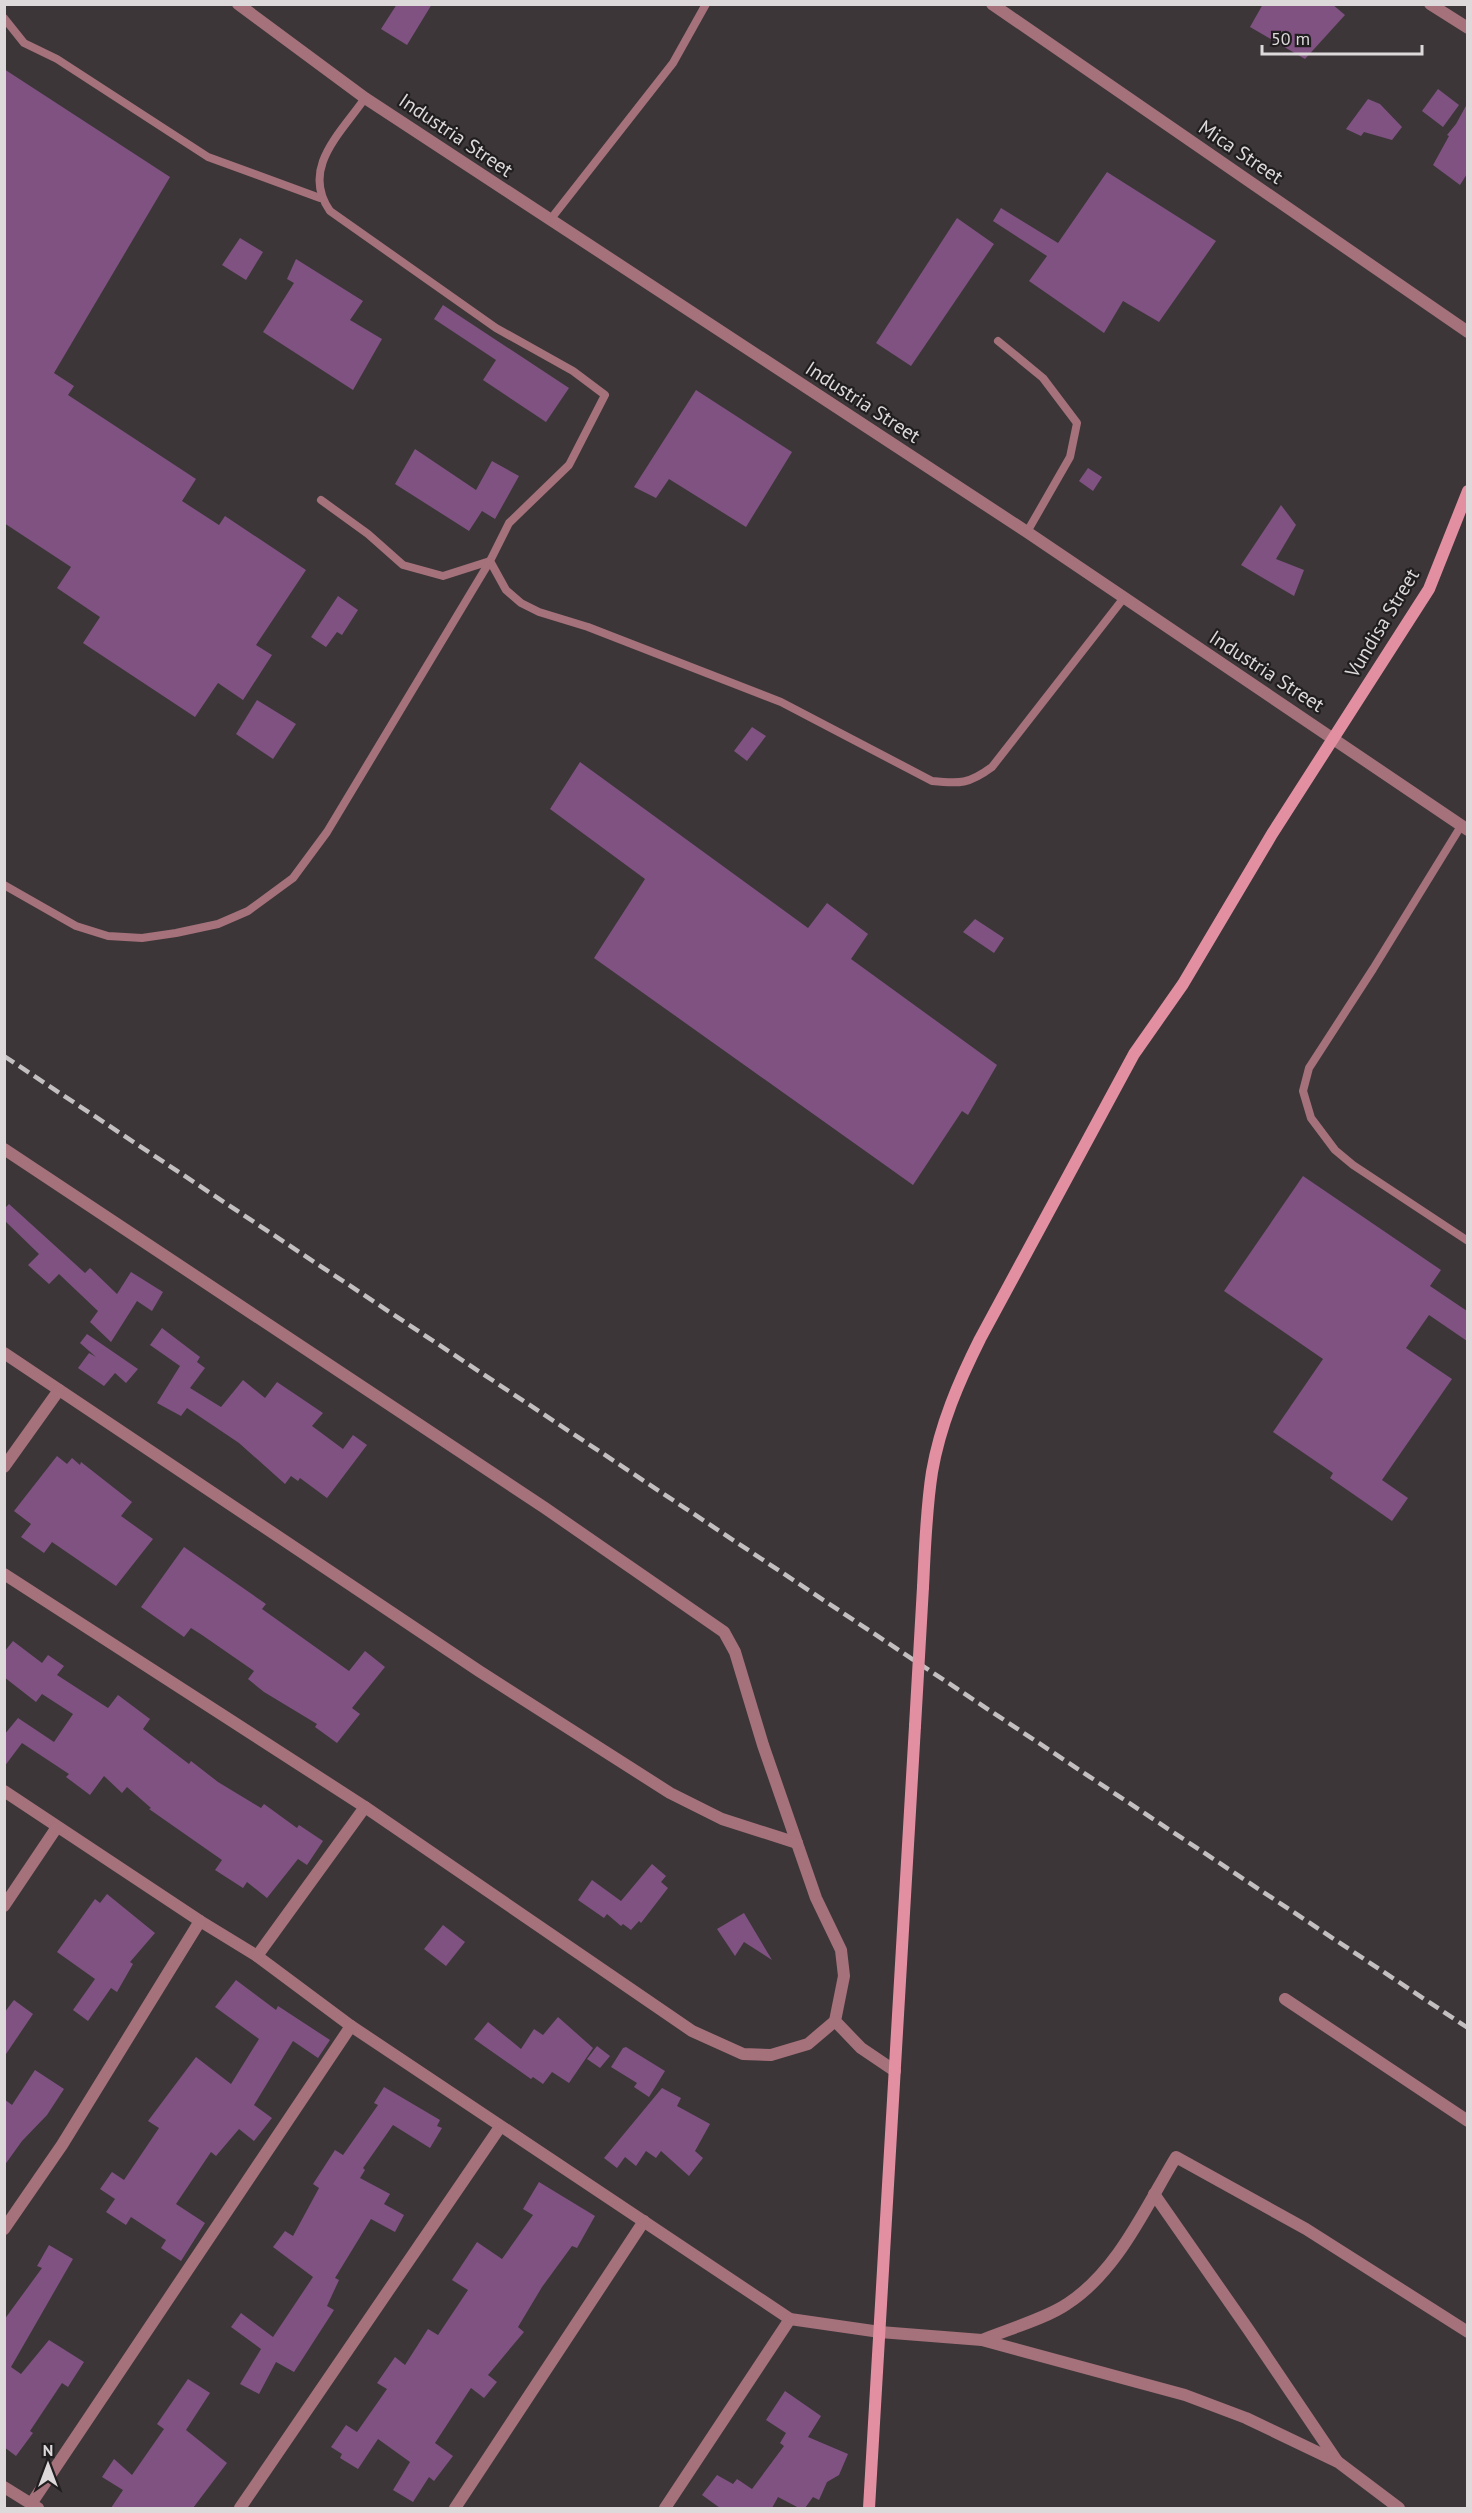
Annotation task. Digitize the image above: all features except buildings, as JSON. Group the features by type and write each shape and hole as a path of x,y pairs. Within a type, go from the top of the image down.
{"street":[{"name":"Industria Street","path":"238,4 365,98 1027,532 1464,828"},
{"name":"Mica Street","path":"992,4 1467,332"},
{"path":"1430,4 1467,28"},
{"name":"Vundisa Street","path":"869,2508 927,1507 932,1471 946,1417 961,1377 1134,1054 1183,984 1272,834 1429,589 1467,491"},
{"path":"4,1149 545,1508 723,1632 735,1652 763,1745 816,1898 841,1950 844,1976 835,2021 808,2044 771,2055 743,2054 693,2031 365,1808 4,1574"},
{"path":"4,1353 470,1664 670,1793 722,1819 796,1843"},
{"path":"4,1467 59,1390"},
{"path":"4,1791 200,1921 257,1956 351,2026 790,2319 880,2332 982,2340 1185,2395 1246,2418 1338,2462 1399,2508"},
{"path":"257,1956 365,1808"},
{"path":"4,1906 57,1827"},
{"path":"4,2229 62,2145 200,1921"},
{"path":"1285,1999 1467,2121"},
{"path":"835,2021 861,2048 895,2071"},
{"path":"4,2487 35,2506 351,2026"},
{"path":"240,2508 500,2127"},
{"path":"982,2340 1066,2305 1094,2284 1124,2244 1176,2157 1306,2229 1467,2332"},
{"path":"1154,2194 1338,2462"},
{"path":"455,2508 644,2221"},
{"path":"664,2508 790,2319"}],"lane":[{"path":"550,220 673,63 706,4"},
{"path":"4,18 24,43 57,59 208,157 320,198"},
{"path":"4,885 76,926 108,936 142,938 218,924 248,911 293,878 327,832 490,561 508,523 569,465 605,395 573,370 496,328 330,211 320,198 318,188 320,165 326,152 365,98"},
{"path":"998,342 1043,378 1077,423 1070,457 1027,532"},
{"path":"321,500 368,534 403,565 443,576 490,561"},
{"path":"490,561 506,590 521,603 539,612 588,627 782,702 932,781 958,784 978,777 992,767 1124,599"},
{"path":"1464,828 1309,1068 1303,1091 1311,1118 1335,1150 1353,1165 1467,1241"}],"railway":[{"path":"4,1056 1468,2028"}]}
